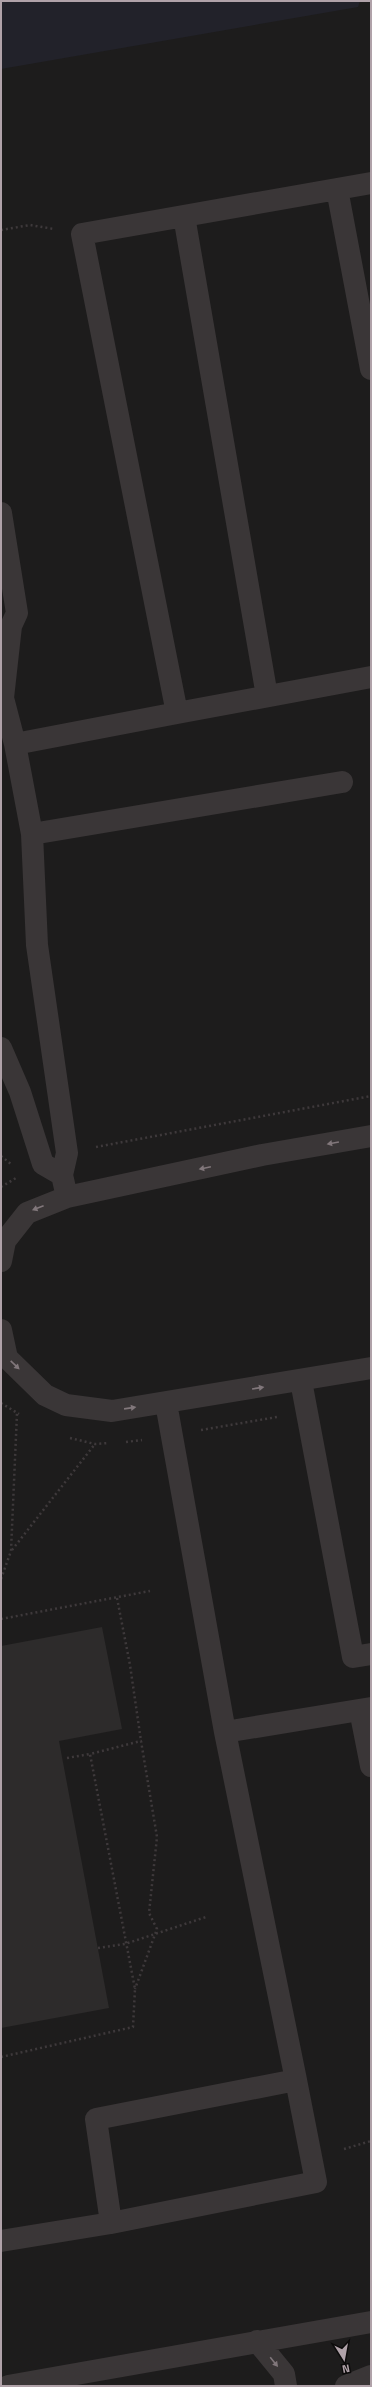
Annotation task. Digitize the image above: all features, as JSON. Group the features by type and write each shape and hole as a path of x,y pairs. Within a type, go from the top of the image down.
{"street":[{"path":"177,712 82,234 371,183"},
{"path":"337,189 371,369"},
{"path":"184,216 267,696"},
{"path":"1,513 17,613 6,626 3,698 16,744 32,834 37,945 67,1153 52,1170"},
{"path":"16,744 177,712 371,677"},
{"path":"32,834 342,782"},
{"path":"1,1048 52,1170 67,1197"},
{"path":"1,1261 5,1241 27,1212 67,1197 262,1155 371,1136"},
{"path":"1,1330 7,1358 45,1395 66,1405 112,1411 301,1381 371,1368"},
{"path":"301,1381 353,1658 371,1654"},
{"path":"1,2242 111,2223 316,2182 225,1732 166,1403"},
{"path":"225,1732 366,1709 371,1766"},
{"path":"111,2223 96,2119 296,2080"},
{"path":"8,2386 371,2322"},
{"path":"257,2341 284,2374 286,2386"},
{"path":"346,2386 371,2376"}],"path":[{"path":"1,230 30,225 82,234"},
{"path":"67,1153 371,1096"},
{"path":"1,1187 27,1170 52,1170"},
{"path":"1,1579 11,1551 17,1413"},
{"path":"11,1551 95,1444"},
{"path":"1,1619 150,1591"},
{"path":"117,1598 130,1665 157,1837 149,1913 157,1929 135,1988"},
{"path":"67,1758 90,1754 141,1741"},
{"path":"1,2057 133,2027 135,1988 125,1944 90,1754"},
{"path":"98,1948 125,1944 206,1917"},
{"path":"344,2149 371,2141"}],"shaded area":[{"path":"1,1 371,1 371,2386 1,2386"},
{"path":"1,1 360,1 358,7 1,69"}],"building":[{"path":"102,1627 122,1729 59,1741 109,2008 1,2028 1,1646"}]}
